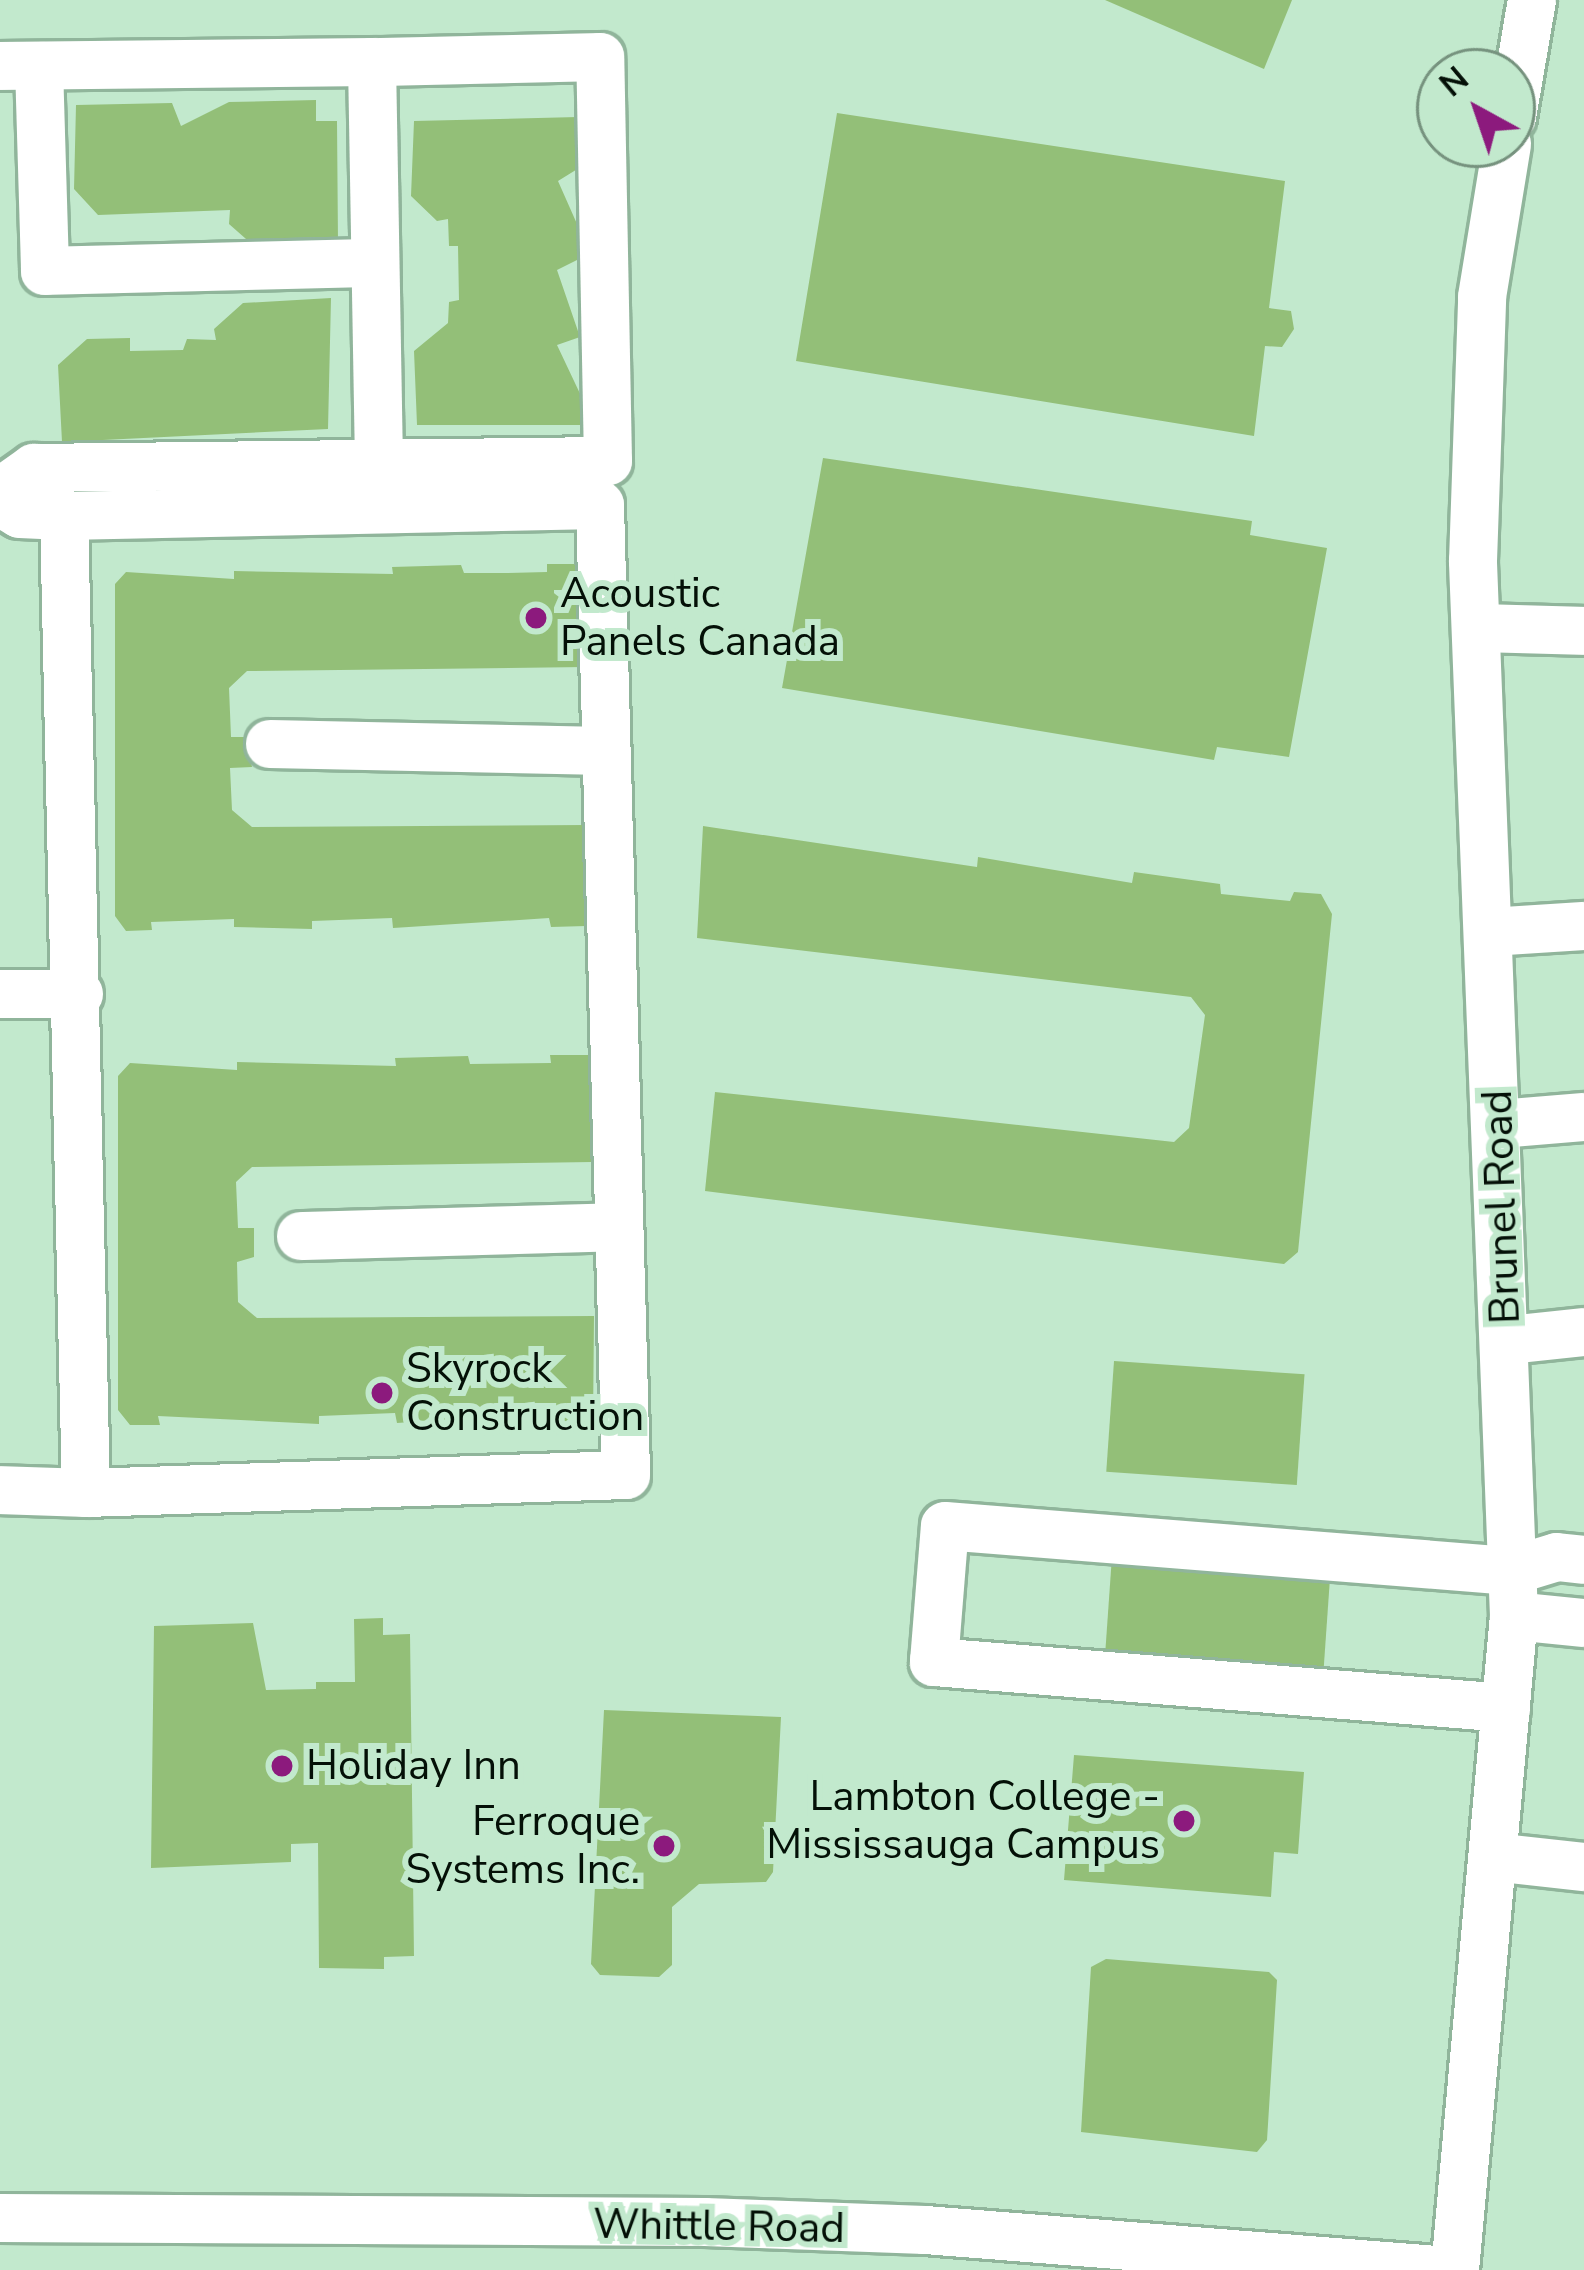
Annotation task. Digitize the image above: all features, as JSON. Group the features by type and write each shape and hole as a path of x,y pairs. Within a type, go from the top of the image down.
{"street":[{"path":"1524,48 1532,0"},
{"path":"0,492 34,468 608,461 600,57 19,66 45,271 376,263"},
{"path":"372,62 379,464"},
{"name":"Brunel Road","path":"1455,2270 1513,1594 1508,1340 1477,628 1482,297 1504,168"},
{"path":"0,502 20,514 64,516 600,505 626,1475 86,1493 0,1490"},
{"path":"64,516 80,994 86,1493"},
{"path":"1477,628 1584,631"},
{"path":"270,744 605,751"},
{"path":"1490,932 1584,926"},
{"path":"0,994 80,994"},
{"path":"1499,1124 1584,1117"},
{"path":"301,1236 617,1226"},
{"path":"1508,1340 1584,1332"},
{"path":"1506,1708 934,1662 945,1526 1513,1594 1584,1623"},
{"path":"1513,1594 1557,1557 1584,1559"},
{"path":"1492,1857 1584,1867"},
{"name":"Whittle Road","path":"0,2218 1437,2270"}],"building":[{"path":"1105,0 1292,0 1264,69"},
{"path":"316,100 316,121 337,121 338,243 254,246 229,224 230,210 98,215 74,189 76,105 172,103 181,126 229,102"},
{"path":"837,113 1285,181 1269,308 1291,311 1294,329 1282,347 1265,346 1254,436 796,361"},
{"path":"578,117 579,168 558,181 581,233 581,258 557,270 580,337 557,345 583,400 583,425 417,425 414,351 448,323 449,302 459,300 458,246 449,246 448,219 437,221 411,196 414,121"},
{"path":"331,298 328,429 62,442 58,365 87,339 130,338 130,351 183,350 187,339 216,340 214,329 243,303"},
{"path":"823,458 1252,521 1250,535 1327,548 1289,757 1217,747 1214,760 782,688"},
{"path":"547,564 582,564 585,667 247,671 229,688 231,737 247,737 252,767 230,768 232,810 252,827 587,825 586,926 551,927 549,918 393,928 392,918 312,921 312,929 234,927 234,919 151,922 152,930 126,931 115,916 115,584 126,572 234,579 234,571 393,574 392,567 461,565 464,573 547,572"},
{"path":"703,826 977,867 978,857 1132,883 1134,872 1220,884 1221,894 1290,901 1294,892 1321,894 1332,914 1298,1252 1284,1264 705,1191 715,1092 1174,1142 1189,1128 1205,1015 1191,997 697,938"},
{"path":"550,1055 589,1055 592,1162 252,1167 236,1182 238,1228 254,1228 254,1257 237,1262 238,1302 257,1318 594,1316 593,1422 554,1421 552,1412 397,1423 395,1413 319,1416 319,1424 158,1416 160,1425 130,1425 118,1410 118,1076 130,1063 237,1070 237,1062 396,1066 395,1058 468,1056 470,1064 551,1063"},
{"path":"1114,1361 1305,1374 1297,1485 1106,1472"},
{"path":"1112,1556 1330,1571 1323,1681 1104,1666"},
{"name":"Holiday Inn","path":"383,1618 383,1635 410,1634 414,1956 384,1957 384,1969 319,1968 318,1843 291,1844 291,1862 151,1868 154,1626 253,1623 266,1690 316,1689 316,1682 355,1682 354,1619"},
{"path":"604,1710 781,1717 773,1872 766,1882 699,1884 672,1907 672,1965 659,1977 600,1975 591,1964"},
{"path":"1074,1755 1304,1772 1298,1854 1274,1852 1271,1897 1064,1880"},
{"path":"1106,1959 1269,1972 1277,1980 1267,2140 1257,2152 1081,2132 1091,1967"}],"place":[{"name":"Acoustic Panels Canada","path":"536,618"},
{"name":"Skyrock Construction","path":"382,1393"},
{"name":"Holiday Inn","path":"282,1766"},
{"name":"Lambton College - Mississauga Campus","path":"1184,1821"},
{"name":"Ferroque Systems Inc.","path":"664,1846"}]}
